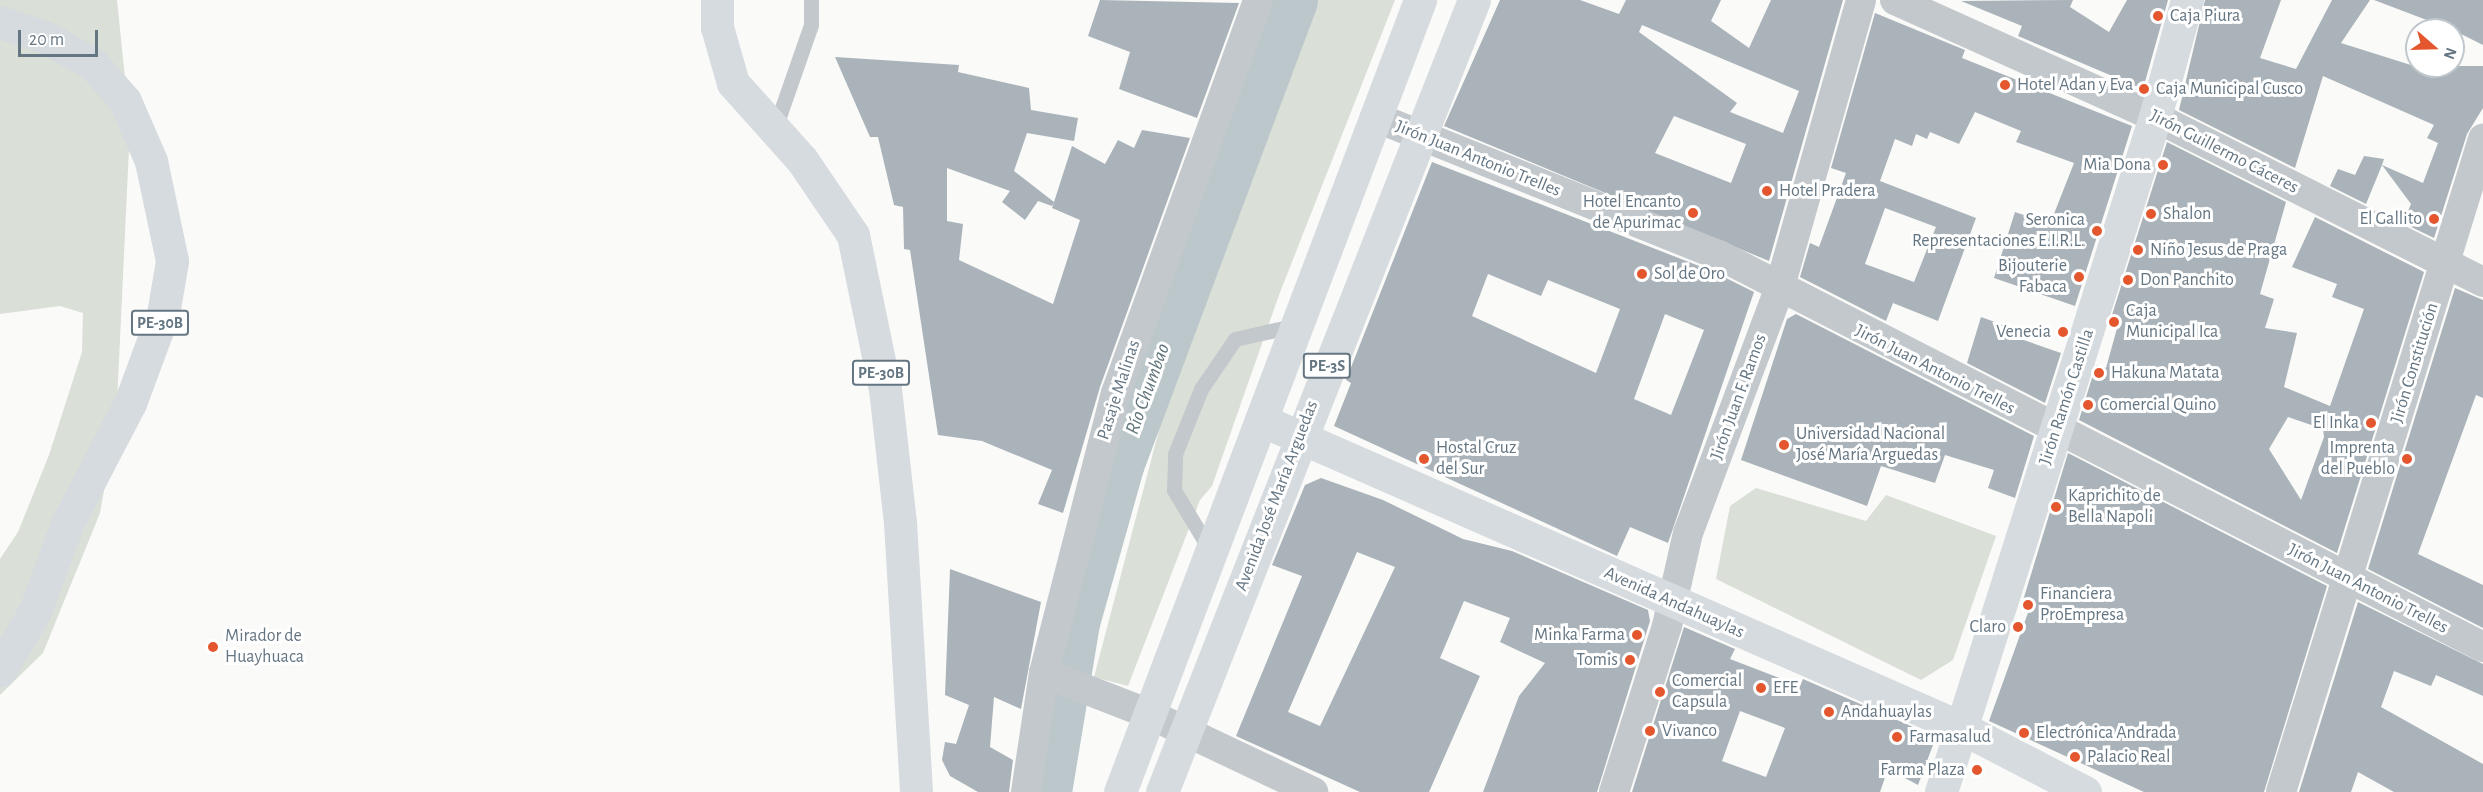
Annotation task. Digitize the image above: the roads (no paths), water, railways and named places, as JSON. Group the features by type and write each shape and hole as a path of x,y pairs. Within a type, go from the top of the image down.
{"main road":[{"name":"PE-30B","path":"717,0 717,27 734,84 802,160 853,235 885,389 900,522 916,792"},
{"name":"PE-3S","path":"1120,792 1213,555 1261,420 1420,0"},
{"name":"Avenida José María Arguedas","path":"1162,792 1416,136 1474,0"},
{"name":"Jirón Ramón Castilla","path":"1941,792 2155,117 2187,0"},
{"name":"PE-30B","path":"0,22 45,37 93,64 126,101 151,161 172,261 163,314 130,403 67,525 35,611 0,670"},
{"name":"Avenida Andahuaylas","path":"1261,420 1467,507 1671,603 1960,727 2085,792"}],"street":[{"name":"Pasaje Malinas","path":"1026,792 1048,674 1116,393 1258,0"},
{"name":"Jirón Juan F. Ramos","path":"1614,792 1671,603 1688,534 1779,290 1861,0"},
{"name":"Jirón Guillermo Cáceres","path":"1895,0 2155,117 2483,282"},
{"name":"Jirón Juan Antonio Trelles","path":"1375,117 1416,136 1719,255 1779,290 2483,647"},
{"name":"Jirón Constitución","path":"2280,792 2483,139"},
{"path":"1048,674 1149,714 1185,734 1313,792"}],"lane":[{"path":"774,131 811,25 811,0"},
{"path":"1213,555 1174,490 1175,454 1201,388 1235,339 1297,325"}],"waterway":[{"name":"Río Chumbao","path":"1048,792 1076,623 1120,466 1294,0"}],"place":[{"name":"Caja Piura","path":"2158,16"},
{"name":"Hotel Adan y Eva","path":"2005,85"},
{"name":"Caja Municipal Cusco","path":"2144,89"},
{"name":"Mia Dona","path":"2163,165"},
{"name":"Hotel Pradera","path":"1767,191"},
{"name":"Hotel Encanto de Apurimac","path":"1693,213"},
{"name":"Shalon","path":"2151,214"},
{"name":"El Gallito","path":"2434,219"},
{"name":"Seronica Representaciones E.I.R.L.","path":"2097,231"},
{"name":"Niño Jesus de Praga","path":"2138,250"},
{"name":"Sol de Oro","path":"1642,274"},
{"name":"Bijouterie Fabaca","path":"2079,277"},
{"name":"Don Panchito","path":"2128,280"},
{"name":"Caja Municipal Ica","path":"2114,322"},
{"name":"Venecia","path":"2063,332"},
{"name":"Hakuna Matata","path":"2099,373"},
{"name":"Comercial Quino","path":"2088,405"},
{"name":"El Inka","path":"2371,423"},
{"name":"Universidad Nacional José María Arguedas","path":"1784,445"},
{"name":"Hostal Cruz del Sur","path":"1424,459"},
{"name":"Imprenta del Pueblo","path":"2407,459"},
{"name":"Kaprichito de Bella Napoli","path":"2056,507"},
{"name":"Financiera ProEmpresa","path":"2028,605"},
{"name":"Claro","path":"2018,627"},
{"name":"Minka Farma","path":"1637,635"},
{"name":"Mirador de Huayhuaca","path":"213,647"},
{"name":"Tomis","path":"1630,660"},
{"name":"EFE","path":"1761,688"},
{"name":"Comercial Capsula","path":"1660,692"},
{"name":"Andahuaylas","path":"1829,712"},
{"name":"Vivanco","path":"1650,731"},
{"name":"Electrónica Andrada","path":"2024,733"},
{"name":"Farmasalud","path":"1897,737"},
{"name":"Palacio Real","path":"2075,757"},
{"name":"Farma Plaza","path":"1977,770"}]}
